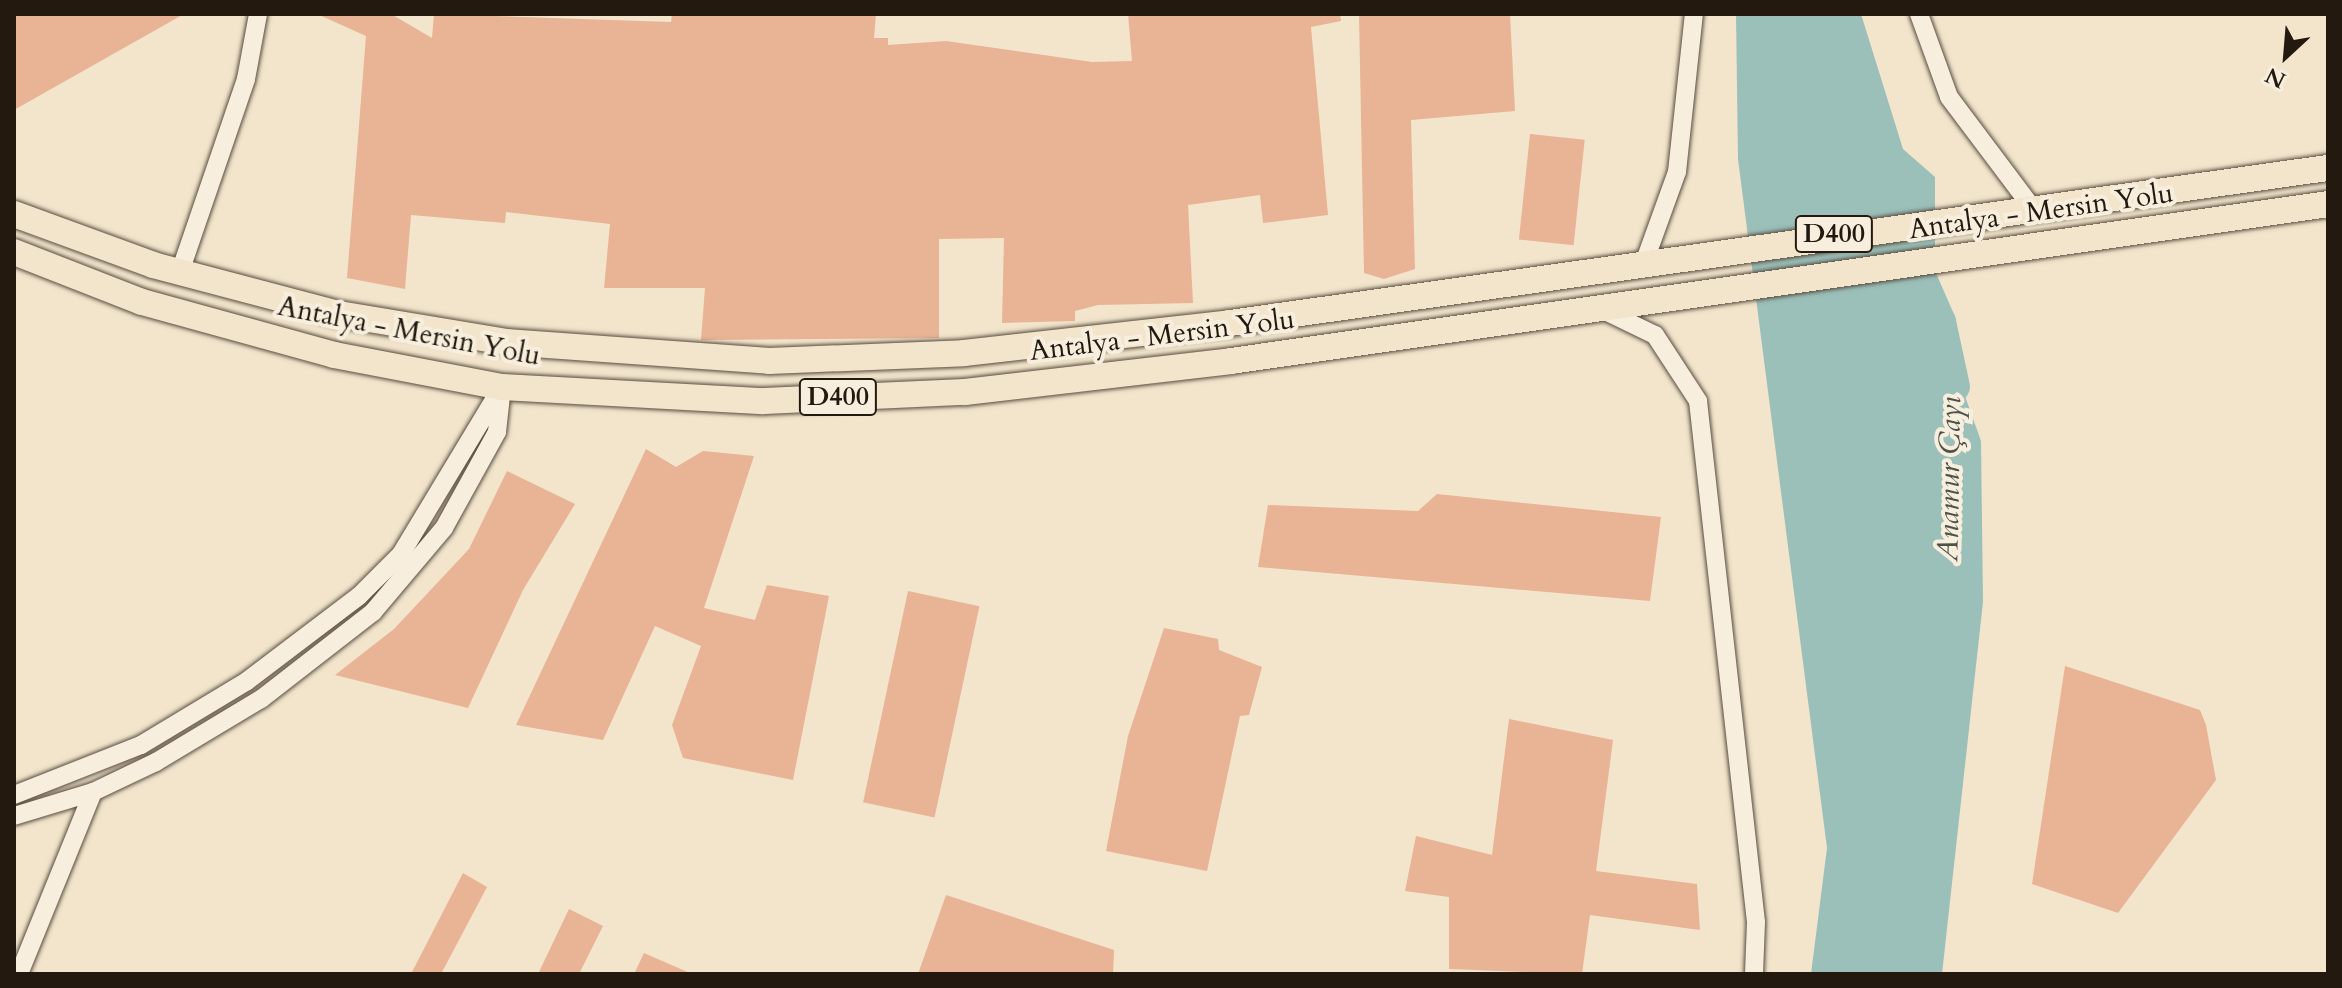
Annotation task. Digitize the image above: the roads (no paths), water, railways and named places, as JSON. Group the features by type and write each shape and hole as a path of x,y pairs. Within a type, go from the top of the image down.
{"highway":[{"name":"Antalya - Mersin Yolu","path":"14,214 180,272 339,314 506,342 769,361 964,353 1653,261 2018,206 2328,168"},
{"name":"Antalya - Mersin Yolu","path":"14,252 142,302 334,355 502,387 764,401 965,392 2328,204"},
{"path":"502,387 506,342"}],"street":[{"path":"180,272 246,79 258,14"},
{"path":"1653,261 1677,172 1694,14"},
{"path":"1919,14 1949,97 2018,206"},
{"path":"1595,306 1655,335 1698,401 1756,922 1754,974"},
{"path":"14,816 93,792 261,699 373,612 444,528 497,432 502,387"},
{"path":"14,795 141,745 247,681 359,596 410,542 502,387"},
{"path":"19,974 93,792"}],"water":[{"path":"1736,14 1861,14 1903,149 1935,177 1935,312 1981,441 1983,602 1942,974 1811,974 1827,848 1738,159"}],"waterway":[{"name":"Anamur Çayı","path":"1918,272 1940,322 1954,387"}]}
